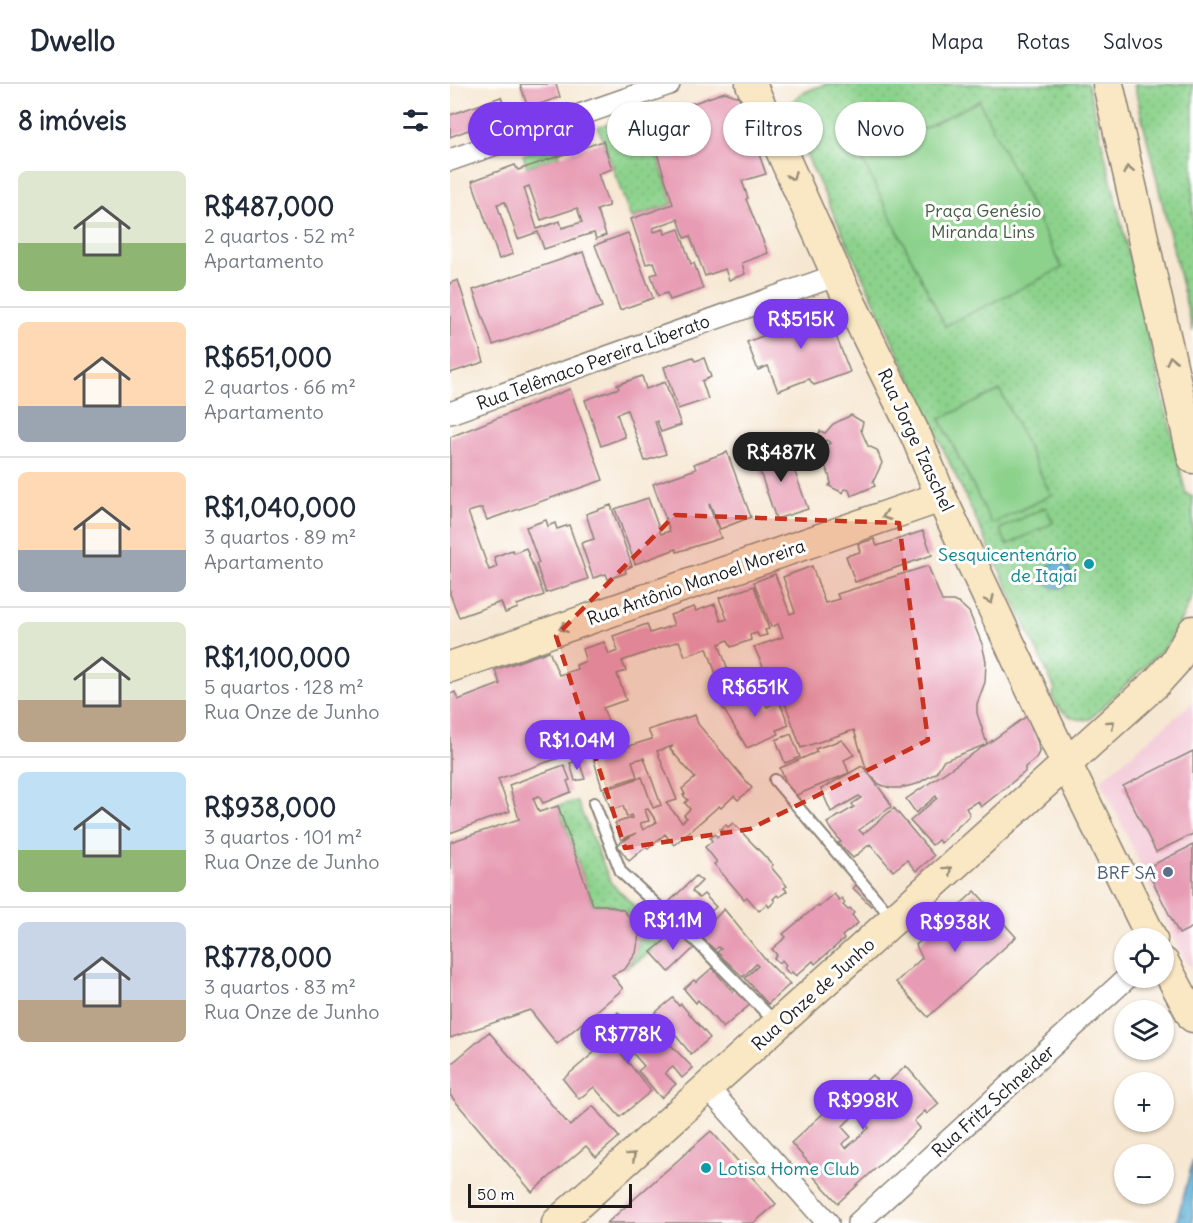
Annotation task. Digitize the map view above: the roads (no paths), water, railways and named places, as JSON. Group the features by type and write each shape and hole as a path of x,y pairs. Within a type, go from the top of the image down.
{"main road":[{"name":"Rua Jorge Tzaschel","path":"751,84 837,275 917,438 942,497 1147,928"},
{"path":"1108,84 1193,458"},
{"name":"Rua Antônio Manoel Moreira","path":"450,667 942,497"},
{"name":"Rua Onze de Junho","path":"557,1223 1157,682 1175,662 1193,631"},
{"path":"1174,982 1193,1017"}],"street":[{"path":"450,160 669,84"},
{"name":"Rua Telêmaco Pereira Liberato","path":"450,413 837,275"},
{"name":"Rua Fritz Schneider","path":"858,1223 1116,988"},
{"path":"708,1088 828,1223"}],"lane":[{"path":"775,780 893,920"},
{"path":"594,803 621,872 699,944 778,1025"}],"water":[{"path":"1058,562 1067,566 1071,575 1067,584 1058,588 1049,584 1045,575 1049,566"},
{"path":"1193,1160 1193,1223 1176,1223"}],"place":[{"name":"Sesquicentenário de Itajaí","path":"1089,564"},
{"name":"BRF SA","path":"1168,872"},
{"name":"Lotisa Home Club","path":"706,1168"}],"park label":[{"name":"Praça Genésio Miranda Lins","path":"983,220"}]}
